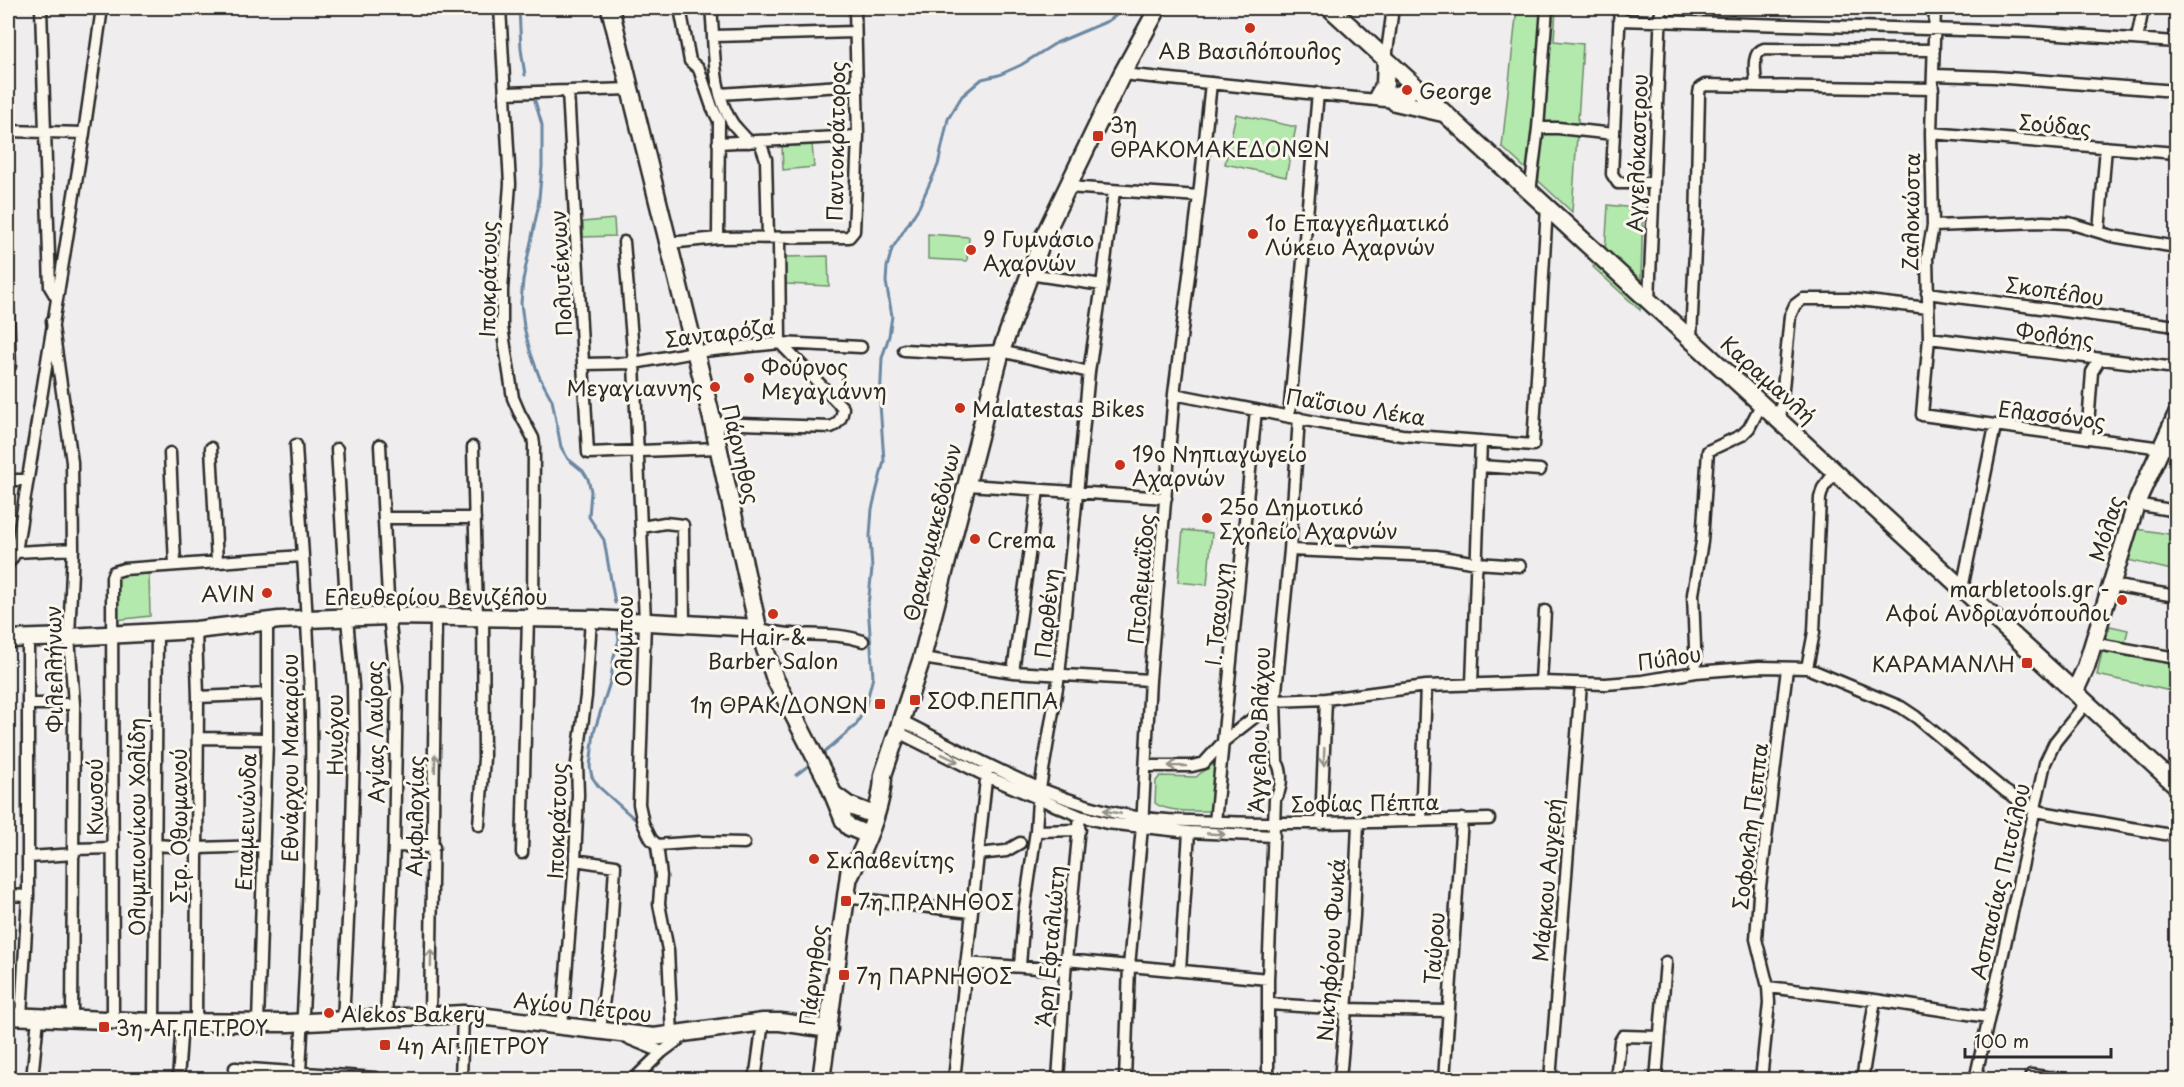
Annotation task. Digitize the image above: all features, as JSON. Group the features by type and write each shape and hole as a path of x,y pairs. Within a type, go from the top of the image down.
{"main road":[{"name":"Πάρνηθος","path":"610,8 713,423 758,628 775,679 833,794 844,821 849,827 863,833"},
{"name":"Θρακομακεδόνων","path":"869,813 874,787 883,775 922,658 1001,351 1044,236 1122,74 1158,8"},
{"name":"Καραμανλή","path":"1334,9 1530,192 2176,784"},
{"path":"1386,59 1385,84 1381,99 1446,114"},
{"name":"Μόλας","path":"2081,697 2092,643 2136,504 2168,449 2176,416"},
{"name":"Ελευθερίου Βενιζέλου","path":"8,639 196,630 267,621 389,616 530,617 758,628"},
{"path":"833,794 848,805 869,813"},
{"name":"Πάρνηθος","path":"821,1080 845,897 869,813"},
{"name":"Αγίου Πέτρου","path":"22,1017 154,1022 303,1023 463,1014 654,1037 763,1022 829,1029"}],"street":[{"path":"41,8 50,287 56,297"},
{"path":"8,564 16,552 102,8"},
{"name":"Ιποκράτους","path":"500,8 510,184 502,290 502,327 513,398 534,444 522,853"},
{"path":"680,8 690,61 699,69 719,121 717,143 718,238"},
{"path":"711,8 720,94 732,122 754,142 766,159 774,238 780,343 843,408 842,417 837,425 831,427 713,423"},
{"name":"Παντοκράτορος","path":"669,243 718,238 849,237 854,231 858,136 855,8"},
{"path":"1386,59 1393,8"},
{"path":"1530,192 1538,128 1547,8"},
{"path":"1620,8 1614,179 1618,183 1654,183"},
{"name":"Αγγελόκαστρου","path":"1649,301 1661,8"},
{"name":"Ζαλοκώστα","path":"1923,416 1922,404 1929,338 1927,258 1933,226 1930,134 1935,8"},
{"path":"2137,39 2143,8"},
{"path":"1619,20 1934,28 2176,42"},
{"path":"714,36 855,32"},
{"path":"1756,86 1755,56 1758,51 1764,49 1934,50"},
{"path":"1122,74 1381,99 1410,95 1416,86"},
{"path":"1934,75 1994,77 2176,91"},
{"name":"Πτολεμαΐδος","path":"1125,1080 1130,966 1146,766 1150,680 1174,394 1211,83"},
{"path":"720,94 856,84"},
{"path":"1691,338 1700,88 1705,85 1933,88"},
{"path":"1381,99 1416,86"},
{"path":"506,93 630,89"},
{"name":"Πολυτέκνων","path":"568,91 588,453 638,451"},
{"name":"Άγγελου Βλάχου","path":"1268,1080 1270,1004 1268,979 1275,799 1280,791 1281,769 1277,762 1275,701 1290,550 1294,417 1318,93"},
{"path":"1538,128 1614,134"},
{"path":"8,131 84,133"},
{"name":"Σούδας","path":"1930,134 2176,153"},
{"path":"717,143 858,136"},
{"path":"2100,232 2106,147"},
{"path":"1067,187 1199,196"},
{"name":"Παρθένη","path":"1020,966 1024,913 1039,794 1059,675 1089,372 1114,191"},
{"name":"Παΐσιου Λέκα","path":"1174,394 1401,435 1533,445 1547,207"},
{"path":"1933,226 2059,222 2176,247"},
{"name":"Ολύμπου","path":"624,242 638,451 645,622 639,804 643,823 651,839 657,845 661,876 660,904 668,950 672,1036"},
{"path":"1029,274 1102,285"},
{"name":"Σκοπέλου","path":"1928,293 2176,326"},
{"path":"1780,420 1790,316 1795,305 1803,299 1850,300 1928,308"},
{"path":"8,310 9,366"},
{"name":"Φιλελλήνων","path":"52,321 72,462 73,549 69,637 74,704 72,1019"},
{"name":"Φολόης","path":"1929,338 2176,368"},
{"name":"Σανταρόζα","path":"584,364 633,363 694,352 780,343 861,347"},
{"path":"904,350 956,353 1001,351 1089,372"},
{"path":"2087,438 2092,372 2100,359"},
{"path":"1696,672 1694,594 1702,542 1708,451 1742,435 1749,428 1762,403"},
{"name":"Ι. Τσαουχη","path":"1215,822 1256,410"},
{"name":"Ελασσόνος","path":"1923,416 2168,449"},
{"path":"1962,589 1995,426"},
{"path":"1472,684 1481,441"},
{"name":"Εθνάρχου Μακαρίου","path":"296,445 307,620 310,718 310,789 300,1072"},
{"name":"Αγίας Λαύρας","path":"380,445 389,616 397,687 394,846 386,1019"},
{"path":"473,447 484,758 479,825"},
{"path":"211,448 217,562"},
{"path":"638,451 718,448"},
{"name":"Ηνιόχου","path":"337,449 353,686 354,753 343,1022"},
{"path":"170,453 175,565 302,556"},
{"path":"1480,466 1540,470"},
{"path":"1807,668 1814,632 1820,498 1836,471"},
{"path":"8,480 27,480"},
{"path":"968,485 1166,498"},
{"path":"1013,672 1038,490"},
{"path":"2136,504 2176,511"},
{"path":"384,518 475,518"},
{"path":"642,527 665,523 682,525 684,623"},
{"path":"16,552 73,549"},
{"path":"1290,550 1436,556 1477,563 1521,566"},
{"name":"Κνωσού","path":"113,1021 111,583 114,572 124,569 175,565"},
{"path":"2111,585 2176,597"},
{"path":"1542,682 1545,611"},
{"name":"Αμφιλοχίας","path":"430,1016 436,616"},
{"name":"Ιποκράτους","path":"562,1026 575,860 577,764 586,696 591,619"},
{"name":"Επαμεινώνδα","path":"258,1023 267,739 267,621"},
{"name":"Ελευθερίου Βενιζέλου","path":"758,628 783,635 842,635 863,640"},
{"name":"Στρ. Οθωμανού","path":"178,1080 189,1022 198,848 196,630"},
{"name":"Ολυμπιονίκου Χολίδη","path":"154,1022 157,632"},
{"path":"28,639 28,896 22,1017 33,1080"},
{"path":"2092,643 2176,658"},
{"path":"922,658 1013,672 1150,680"},
{"name":"Πύλου","path":"1275,701 1326,699 1426,686 1542,682 1581,684 1643,681 1696,672 1776,667 1807,668 1901,707 2005,791 2036,811 2176,836"},
{"name":"Σοφοκλη Πεππα","path":"1761,1080 1769,1003 1768,987 1756,939 1759,895 1787,669"},
{"name":"Μάρκου Αυγερή","path":"1550,1080 1581,684"},
{"path":"1421,821 1426,686"},
{"path":"198,697 267,694"},
{"name":"Ασπασίας Πιτσίλου","path":"1975,1080 2045,763 2050,750 2081,697"},
{"path":"1321,824 1326,699"},
{"path":"1146,766 1204,763 1224,741 1275,701"},
{"path":"29,705 74,704"},
{"name":"Σοφίας Πέππα","path":"900,727 987,764 1080,816 1107,823 1321,824 1489,819"},
{"name":"Σοφίας Πέππα","path":"900,727 986,776 1039,794 1142,822 1189,832 1274,836"},
{"path":"198,738 267,739"},
{"path":"954,1080 987,764"},
{"name":"Άρη Εφταλιώτη","path":"1058,1080 1080,816"},
{"name":"Ταύρου","path":"1444,1080 1462,819"},
{"name":"Νικηφόρου Φωκά","path":"1340,1080 1354,916 1359,823"},
{"path":"1036,831 1080,830"},
{"path":"1180,970 1189,832"},
{"path":"657,845 700,842 744,843"},
{"path":"978,854 1006,851 1020,843"},
{"path":"156,845 198,848 264,846"},
{"path":"394,846 434,847"},
{"path":"28,856 113,848"},
{"path":"575,860 615,866 610,950 600,1030 621,1035 662,1052"},
{"path":"8,895 28,896"},
{"path":"845,897 971,912"},
{"path":"1656,1080 1666,962"},
{"path":"966,963 1020,966 1130,966 1268,979"},
{"path":"1768,987 1875,999 1988,1017"},
{"path":"1862,1080 1875,999"},
{"path":"1270,1004 1345,1009 1448,1011"},
{"path":"461,1080 463,1014"},
{"path":"755,1080 763,1022"},
{"path":"637,1078 662,1052 687,1034 700,1031"},
{"path":"1616,1080 1620,1041 1623,1036 1659,1037"},
{"path":"234,1080 235,1068 375,1078"},
{"path":"2031,1075 2069,1080"}],"green space":[{"path":"1517,8 1556,8 1554,41 1583,44 1572,212 1502,147"},
{"path":"1236,114 1296,127 1286,177 1225,164"},
{"path":"812,144 814,167 783,170 782,146"},
{"path":"1608,205 1643,209 1640,310 1593,267 1605,253"},
{"path":"614,219 615,236 583,237 583,222"},
{"path":"928,234 969,237 967,261 928,259"},
{"path":"828,256 829,286 786,284 785,257"},
{"path":"2136,529 2176,535 2176,571 2128,560"},
{"path":"1183,530 1212,533 1207,585 1178,582"},
{"path":"149,574 150,616 116,620 116,575"},
{"path":"2110,626 2128,630 2124,646 2105,642"},
{"path":"2103,648 2176,663 2171,691 2097,675"},
{"path":"1216,760 1210,811 1166,808 1155,803 1156,781 1160,776 1196,777"}],"waterway":[{"path":"519,8 525,75"},
{"path":"820,756 856,725 865,708 873,677 868,605 872,569 870,536 872,509 884,461 880,404 882,358 892,316 886,282 892,249 919,207 938,165 948,119 962,96 982,79 999,75 1021,65 1056,43 1108,21 1126,8"},
{"path":"535,101 542,125 542,167 538,208 523,280 521,303 524,327 539,376 552,400 561,447 568,459 583,471 588,479 591,491 589,517 604,540 615,603"},
{"path":"617,625 619,640 611,679 594,732 590,767 592,777 599,787 638,822"},
{"path":"796,775 813,762"},
{"path":"650,843 654,867"}],"place":[{"name":"ΑΒ Βασιλόπουλος","path":"1250,28"},
{"name":"George","path":"1407,90"},
{"name":"3η ΘΡΑΚΟΜΑΚΕΔΟΝΩΝ","path":"1098,136"},
{"name":"1ο Επαγγελματικό Λύκειο Αχαρνών","path":"1253,234"},
{"name":"9 Γυμνάσιο Αχαρνών","path":"971,250"},
{"name":"Φούρνος Μεγαγιάννη","path":"749,378"},
{"name":"Μεγαγιαννης","path":"715,387"},
{"name":"Malatestas Bikes","path":"960,408"},
{"name":"19ο Νηπιαγωγείο Αχαρνών","path":"1120,465"},
{"name":"25ο Δημοτικό Σχολείο Αχαρνών","path":"1207,518"},
{"name":"Crema","path":"975,539"},
{"name":"AVIN","path":"267,593"},
{"name":"marbletools.gr - Αφοί Ανδριανόπουλοι","path":"2122,600"},
{"name":"Hair & Barber Salon","path":"773,614"},
{"name":"ΚΑΡΑΜΑΝΛΗ","path":"2027,663"},
{"name":"ΣΟΦ.ΠΕΠΠΑ","path":"915,700"},
{"name":"1η ΘΡΑΚ/ΔΟΝΩΝ","path":"880,704"},
{"name":"Σκλαβενίτης","path":"814,859"},
{"name":"7η ΠΡΑΝΗΘΟΣ","path":"846,901"},
{"name":"7η ΠΑΡΝΗΘΟΣ","path":"844,975"},
{"name":"Alekos Bakery","path":"329,1013"},
{"name":"3η ΑΓ.ΠΕΤΡΟΥ","path":"104,1027"},
{"name":"4η ΑΓ.ΠΕΤΡΟΥ","path":"385,1045"}]}
